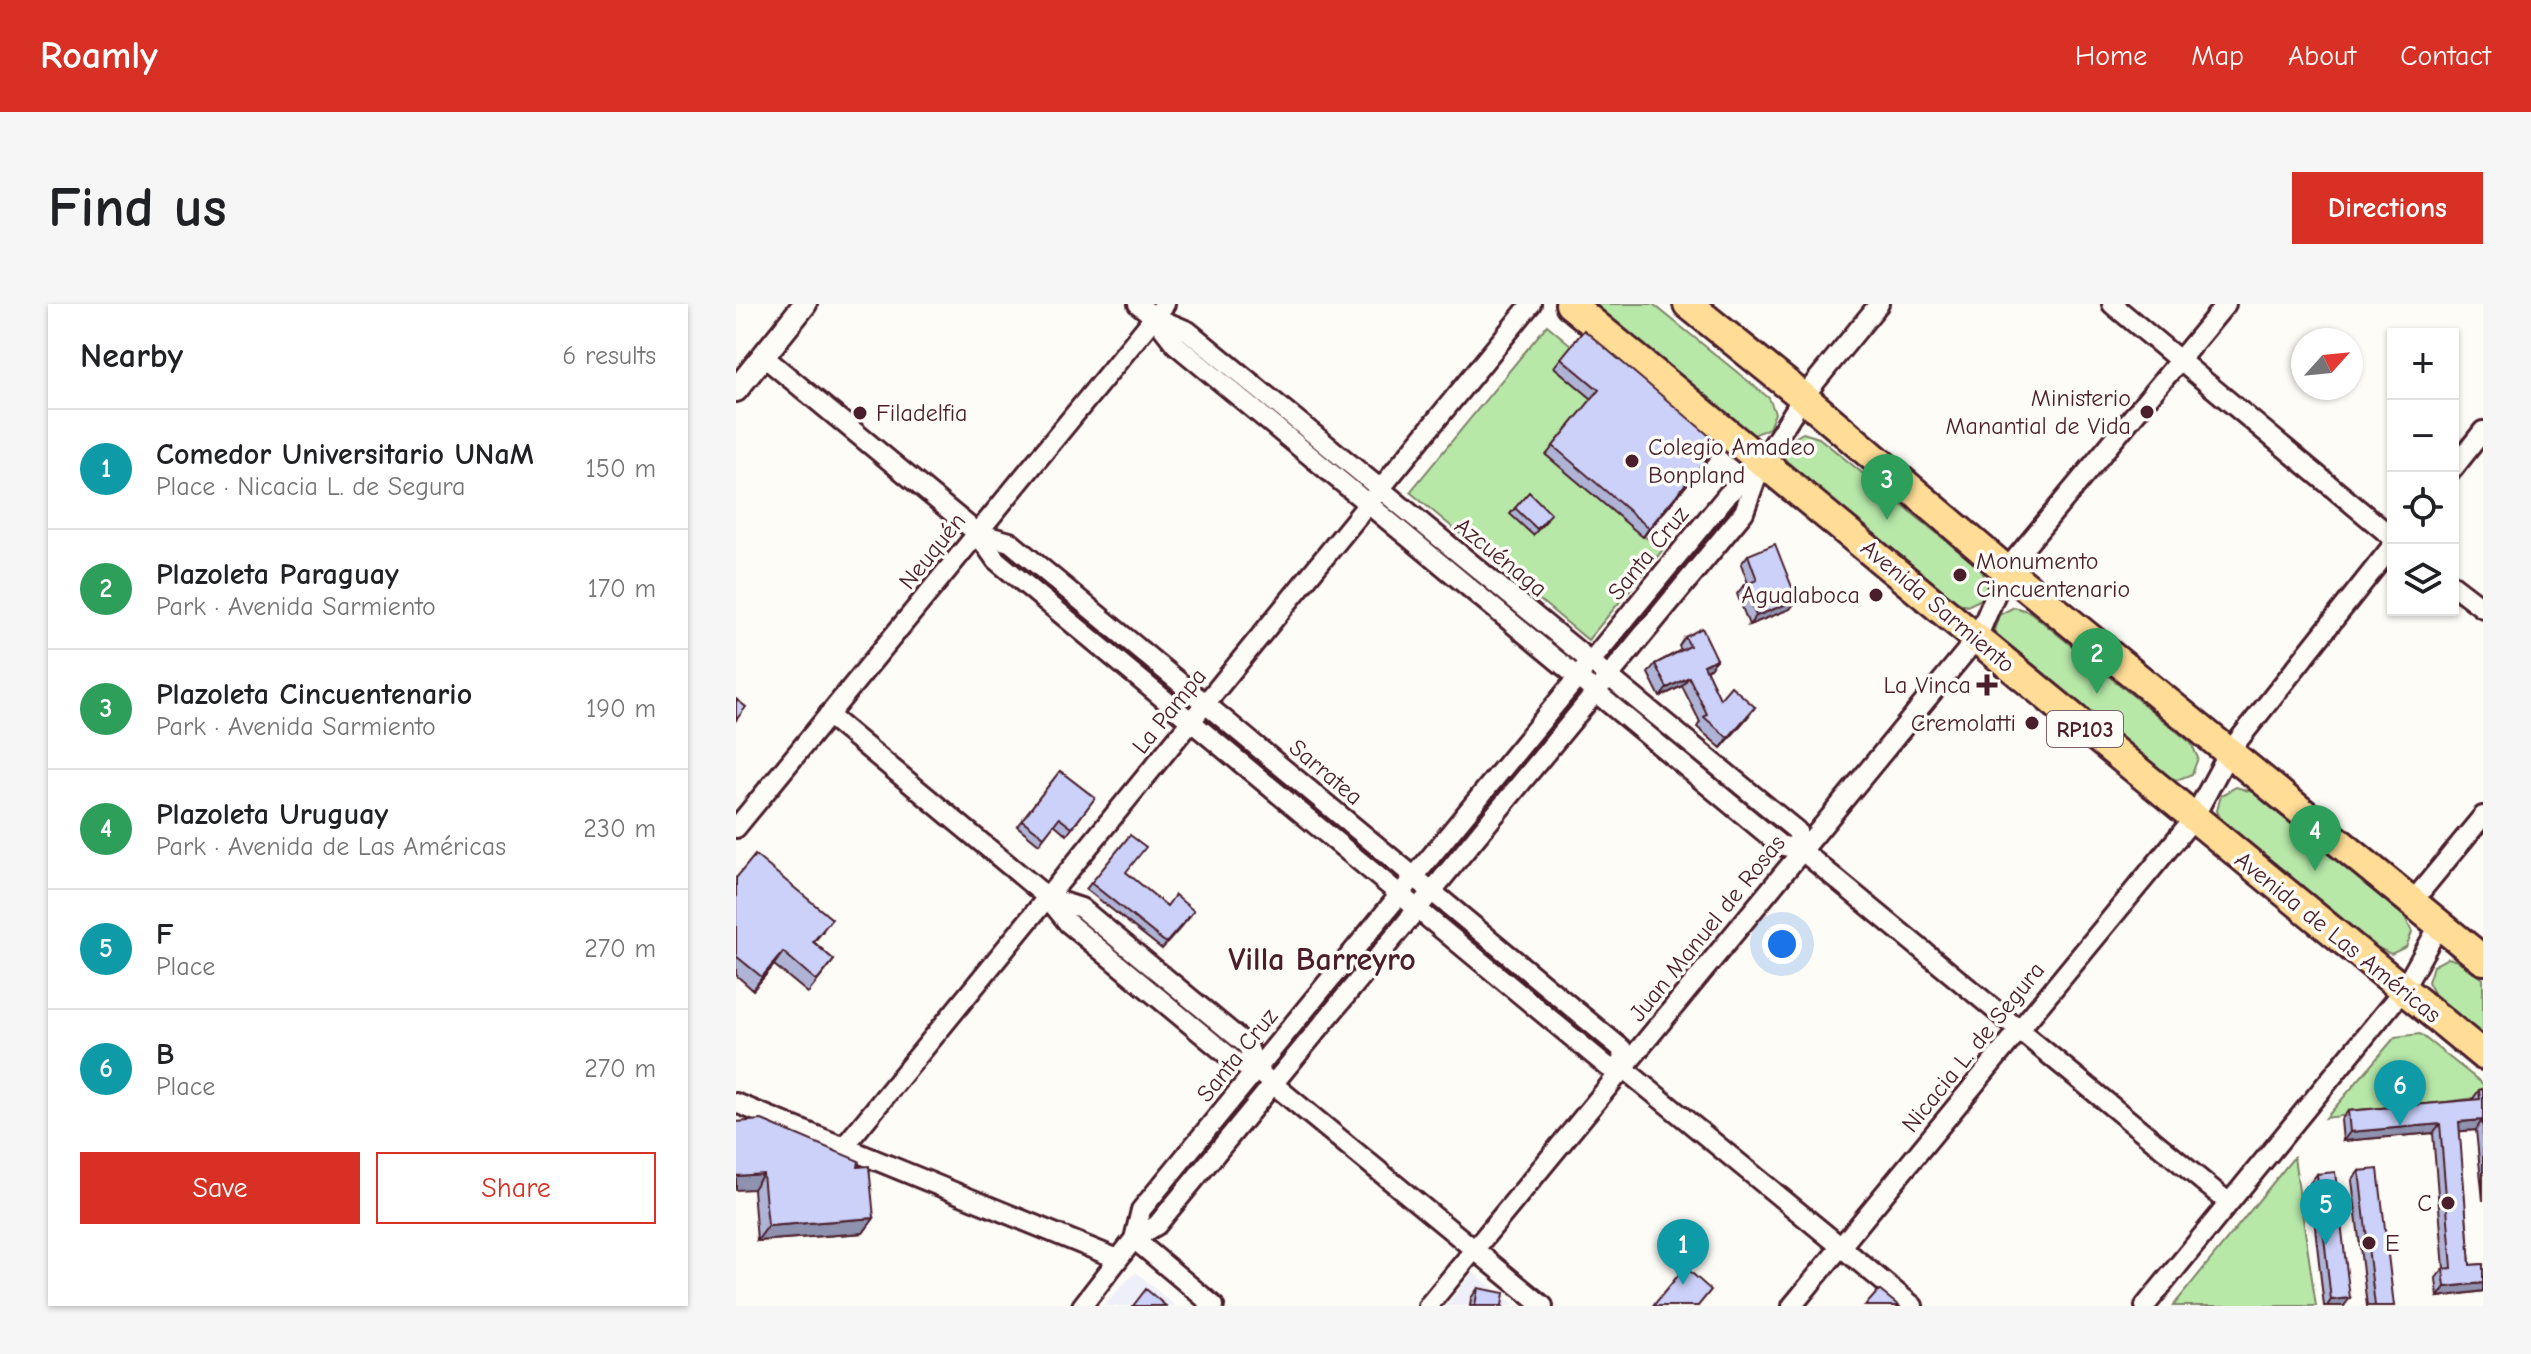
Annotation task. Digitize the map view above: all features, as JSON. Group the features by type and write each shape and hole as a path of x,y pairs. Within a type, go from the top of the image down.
{"main road":[{"name":"Avenida Sarmiento","path":"1570,304 2193,819"},
{"name":"RP103","path":"1688,304 1803,397 2006,570 2483,960"},
{"name":"Avenida de Las Américas","path":"2193,819 2483,1055"}],"street":[{"path":"736,390 805,304"},
{"name":"Azcuénaga","path":"1138,304 1160,311 1188,331 1797,831 1801,850"},
{"name":"La Pampa","path":"843,1148 1531,304"},
{"path":"1762,462 1803,397 1879,304"},
{"path":"2112,304 2387,533"},
{"name":"Juan Manuel de Rosas","path":"1428,1306 1977,638 2006,570 2226,304"},
{"name":"Azcuénaga","path":"1160,311 1175,344 1780,845 1801,850 2229,1203"},
{"name":"Neuquén","path":"736,828 1160,311"},
{"name":"Sarratea","path":"763,356 977,533 996,560 1608,1067 1623,1068 1913,1306"},
{"path":"2459,461 2483,431"},
{"name":"Santa Cruz","path":"1134,1239 1141,1210 1728,494 1762,462"},
{"name":"Santa Cruz","path":"1082,1306 1134,1239 1157,1225 1744,512 1762,462"},
{"name":"Sarratea","path":"977,533 1010,542 1432,891 1622,1049 1623,1068"},
{"name":"Nicacia L. de Segura","path":"1792,1306 2193,819 2229,752 2387,553"},
{"path":"2459,590 2483,608"},
{"path":"828,715 1047,897 1068,923 1116,963 1237,1063 1256,1070 1543,1306"},
{"path":"2412,902 2483,816"},
{"path":"2145,1306 2403,990 2440,924"},
{"path":"736,1103 1118,1259"},
{"path":"1134,1239 1214,1306"}],"shaded area":[{"path":"1136,1272 1175,1306 1103,1306"},
{"path":"1473,1272 1514,1306 1446,1306"}],"green space":[{"path":"1583,304 1653,304 1769,398 1775,413 1769,428 1754,435 1739,428"},
{"path":"1547,325 1572,346 1593,399 1547,455 1662,551 1588,640 1410,492"},
{"path":"1803,433 1819,438 1981,569 1988,584 1982,599 1967,606 1951,600 1792,472 1784,457 1789,441"},
{"path":"2014,607 2030,612 2191,743 2198,758 2192,774 2177,780 2162,774 2002,646 1994,631 1999,615"},
{"path":"2236,787 2252,792 2405,917 2412,932 2406,947 2391,954 2376,947 2224,826 2217,811 2221,795"},
{"path":"2448,958 2464,963 2483,979 2483,1036 2436,997 2428,982 2433,966"},
{"path":"2420,1034 2483,1084 2483,1097 2326,1118 2395,1037"},
{"path":"2294,1157 2316,1306 2173,1306"}],"building":[{"path":"1584,330 1719,444 1649,528 1553,446 1599,390 1561,358"},
{"path":"1529,492 1551,514 1537,529 1515,508"},
{"path":"1775,544 1797,600 1756,616 1744,585 1757,580 1748,555"},
{"path":"1702,628 1717,659 1704,665 1720,699 1731,686 1755,707 1728,738 1704,717 1707,714 1689,677 1667,688 1655,664 1690,646 1685,637"},
{"path":"736,699 746,707 736,720"},
{"path":"1060,771 1095,798 1072,828 1059,818 1044,837 1022,820"},
{"path":"1130,835 1146,847 1126,872 1167,906 1175,895 1194,911 1166,943 1091,883"},
{"path":"755,855 832,919 813,942 834,960 817,981 783,952 762,977 736,956 736,878"},
{"path":"2483,1089 2483,1129 2482,1120 2459,1122 2470,1265 2483,1264 2483,1283 2445,1287 2443,1269 2452,1268 2440,1124 2350,1132 2348,1111 2480,1099 2479,1090"},
{"path":"762,1120 859,1161 858,1167 869,1166 874,1218 768,1226 763,1174 736,1176 736,1122"},
{"path":"2378,1169 2394,1306 2375,1306 2359,1171"},
{"path":"2335,1172 2350,1298 2331,1300 2317,1174"},
{"path":"1685,1267 1711,1290 1698,1306 1653,1306"},
{"path":"1478,1288 1504,1293 1502,1306 1475,1306"},
{"path":"1146,1289 1166,1306 1133,1306"},
{"path":"1879,1290 1899,1306 1865,1306"}],"place":[{"name":"Ministerio Manantial de Vida","path":"2147,412"},
{"name":"Filadelfia","path":"860,413"},
{"name":"Colegio Amadeo Bonpland","path":"1632,461"},
{"name":"Plazoleta Cincuentenario","path":"1887,520"},
{"name":"Monumento Cincuentenario","path":"1960,575"},
{"name":"Agualaboca","path":"1876,595"},
{"name":"La Vinca","path":"1987,685"},
{"name":"Plazoleta Paraguay","path":"2097,694"},
{"name":"Cremolatti","path":"2032,723"},
{"name":"Plazoleta Uruguay","path":"2315,871"},
{"name":"B","path":"2400,1126"},
{"name":"C","path":"2448,1203"},
{"name":"E","path":"2369,1243"},
{"name":"F","path":"2326,1245"},
{"name":"Comedor Universitario UNaM","path":"1683,1285"}],"district":[{"name":"Villa Barreyro","path":"1322,959"}]}
